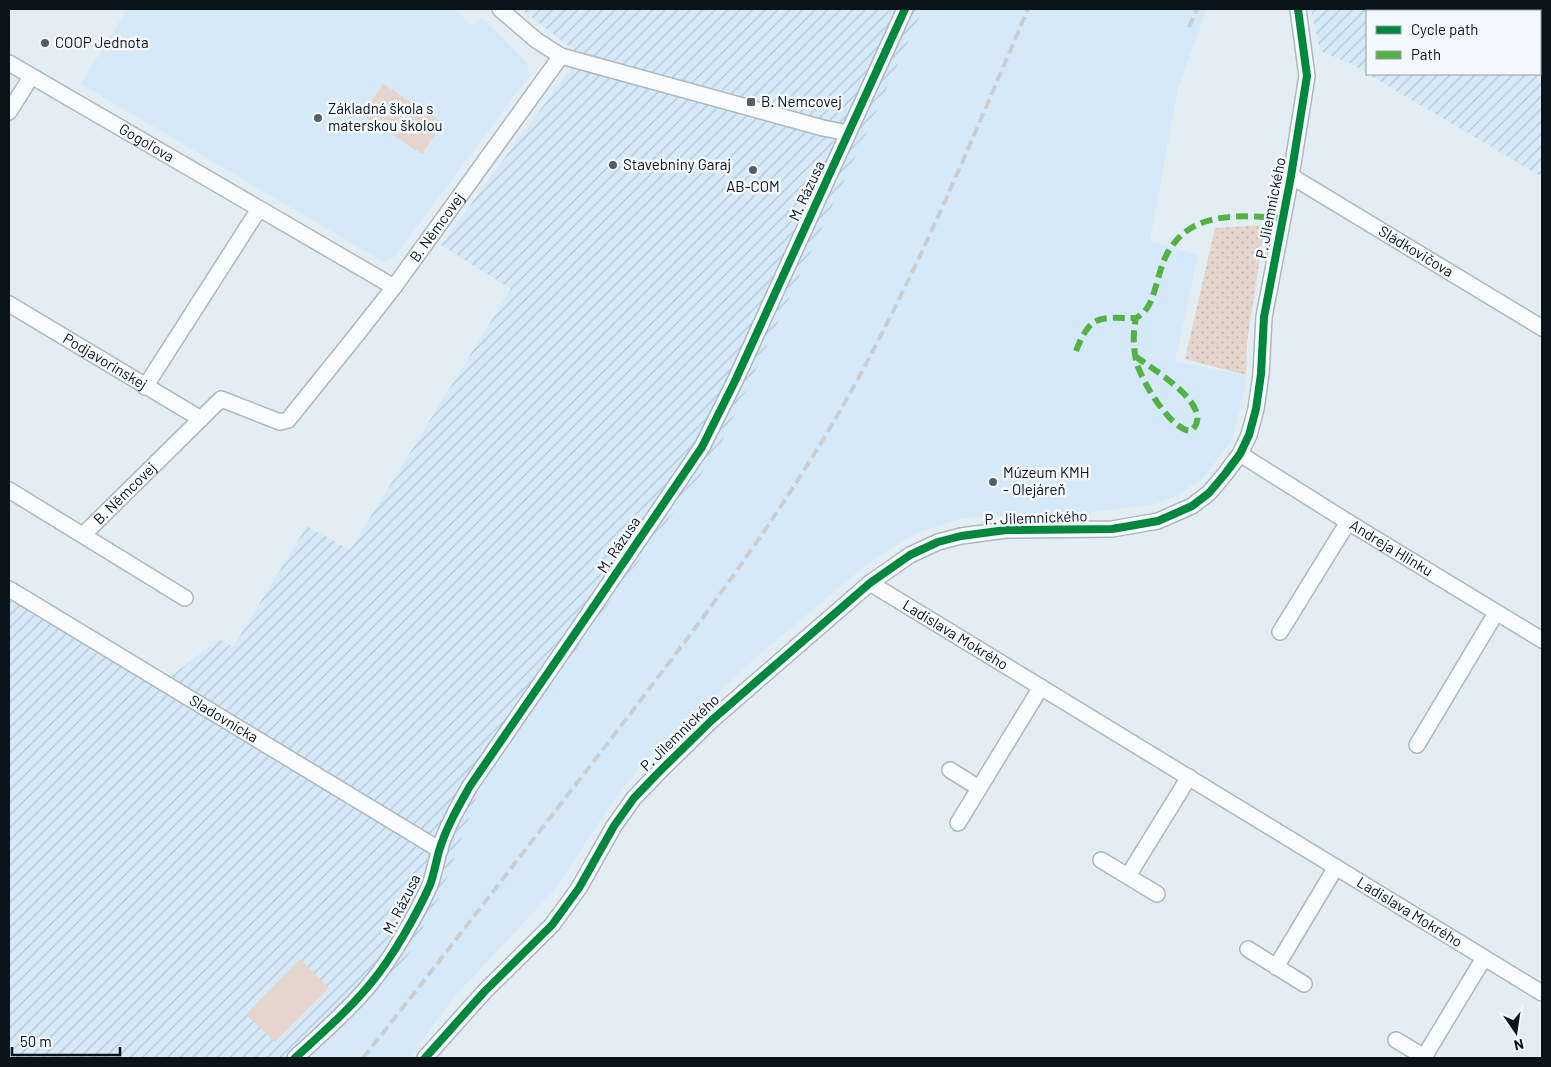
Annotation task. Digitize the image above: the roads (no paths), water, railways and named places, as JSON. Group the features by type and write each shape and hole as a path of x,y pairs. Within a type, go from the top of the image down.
{"street":[{"path":"500,9 536,40 561,56 823,128 848,133"},
{"name":"M. Rázusa","path":"296,1058 372,983 387,961 412,920 430,884 440,850 454,814 470,786 702,447 735,380 905,9"},
{"name":"P. Jilemnického","path":"425,1058 484,992 552,925 568,905 614,826 634,798 712,720 870,583 910,555 938,542 961,536 1006,530 1112,529 1158,521 1192,506 1209,493 1240,454 1249,435 1256,410 1261,374 1264,317 1291,176 1307,76 1298,9"},
{"name":"B. Němcovej","path":"83,535 221,399 280,422 288,420 394,287 561,56"},
{"name":"Gogoľova","path":"9,63 394,287"},
{"path":"9,112 31,77"},
{"name":"Sládkovičova","path":"1291,176 1542,328"},
{"path":"145,387 259,209"},
{"name":"Podjavorinskej","path":"9,304 201,420"},
{"name":"Andreja Hlinku","path":"1240,454 1542,640"},
{"path":"9,490 185,598"},
{"path":"1280,632 1348,522"},
{"name":"Ladislava Mokrého","path":"870,583 1542,993"},
{"name":"Sladovnícka","path":"9,589 440,850"},
{"path":"1417,745 1496,613"},
{"path":"958,824 1041,687"},
{"path":"950,770 979,788"},
{"path":"1128,876 1188,777"},
{"path":"1101,860 1157,894"},
{"path":"1276,967 1336,867"},
{"path":"1248,949 1304,984"},
{"path":"1396,1040 1425,1058 1484,958"}],"railway":[{"path":"363,1058 687,639 746,557 803,472 859,377 886,326 936,222 1028,9"},
{"path":"1189,27 1197,9"}],"place":[{"name":"COOP Jednota","path":"45,43"},
{"name":"B. Nemcovej","path":"751,102"},
{"name":"Základná škola s materskou školou","path":"318,118"},
{"name":"Stavebniny Garaj","path":"613,165"},
{"name":"AB-COM","path":"753,170"},
{"name":"Múzeum KMH - Olejáreň","path":"993,482"}]}
